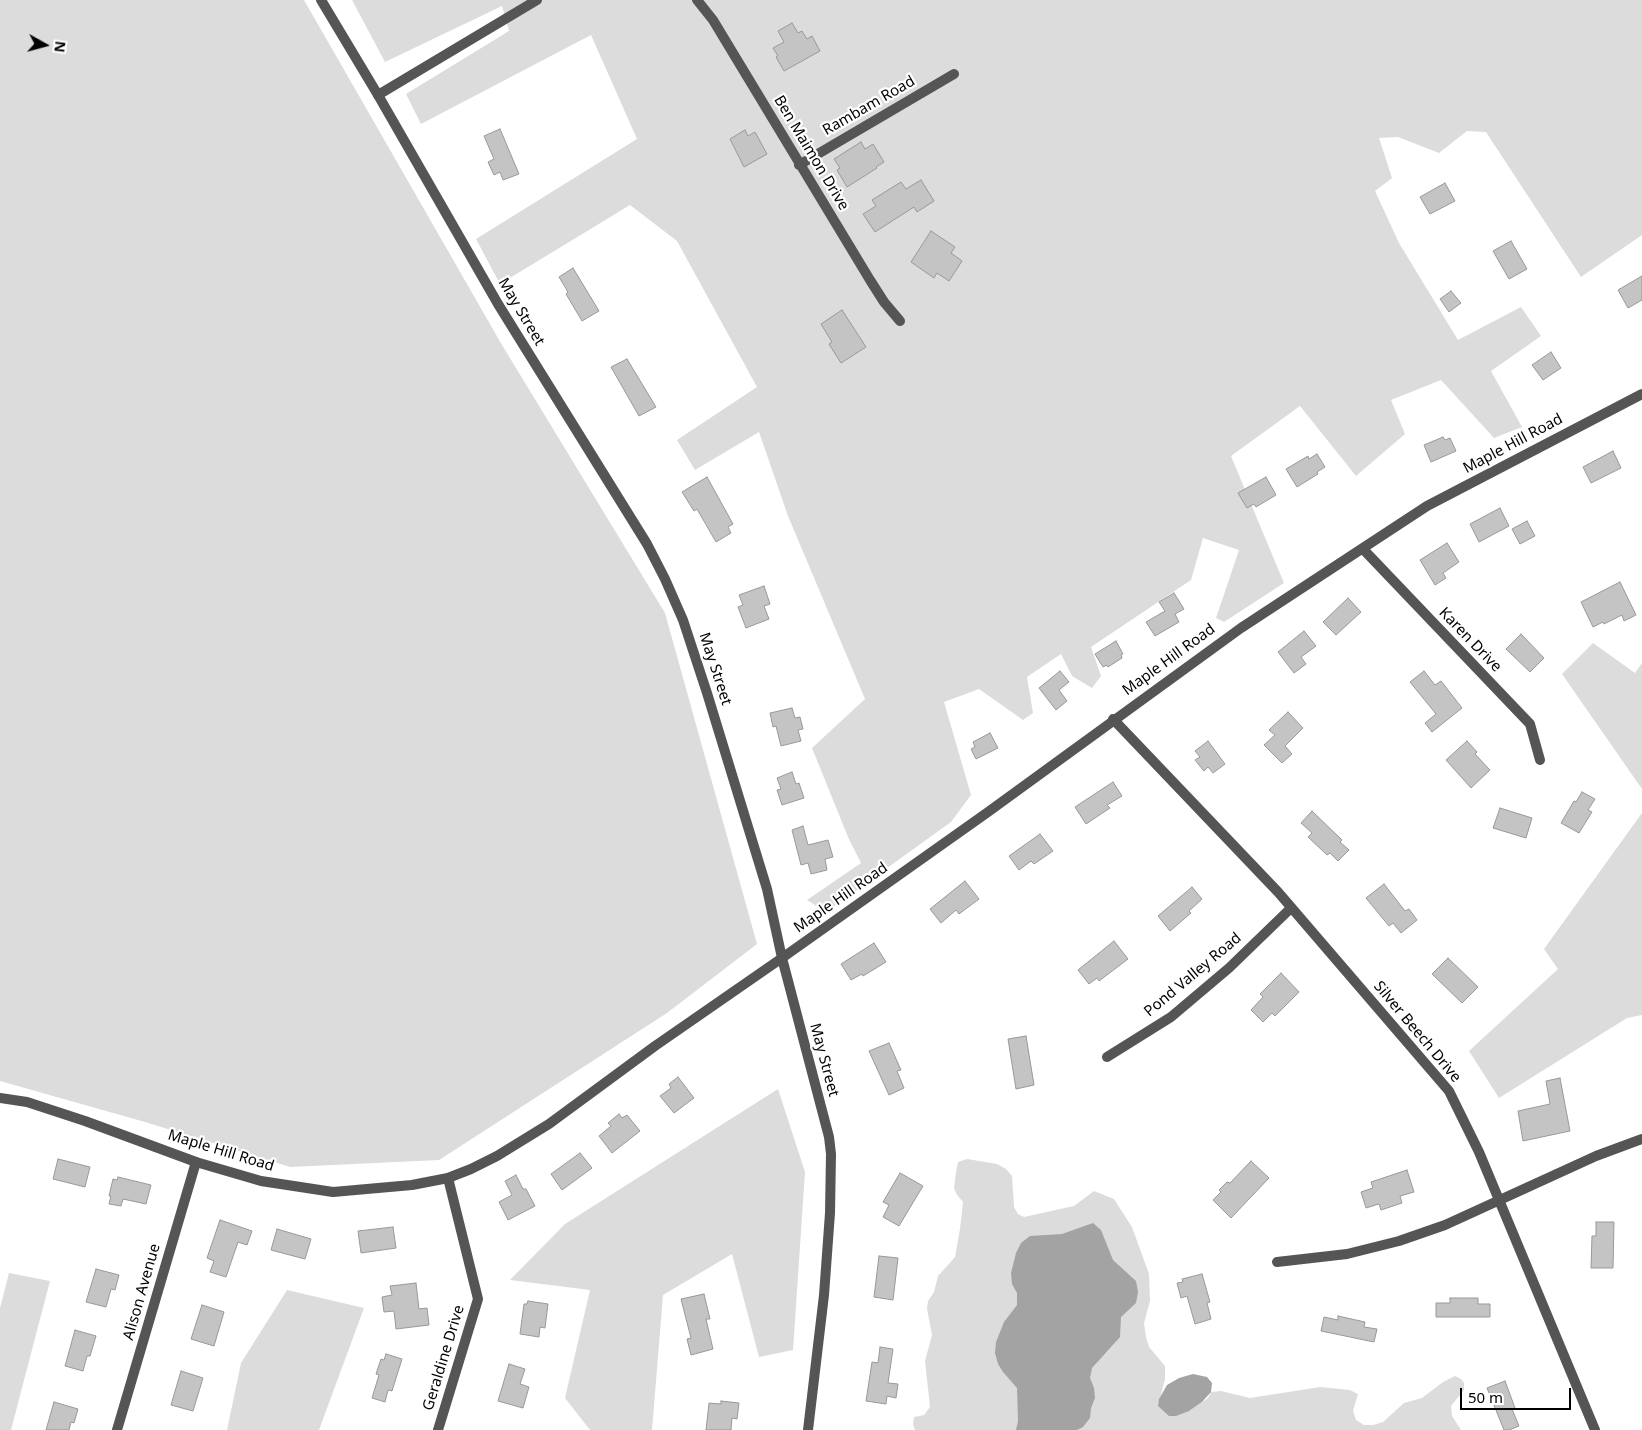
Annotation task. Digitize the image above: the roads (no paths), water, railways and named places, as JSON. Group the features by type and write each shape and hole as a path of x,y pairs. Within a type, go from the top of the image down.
{"street":[{"name":"May Street","path":"321,0 498,304 647,544 683,620 767,889 782,958 829,1137 831,1154 830,1213 808,1430"},
{"path":"378,95 537,0"},
{"name":"Ben Maimon Drive","path":"697,0 713,20 884,302 900,321"},
{"name":"Rambam Road","path":"799,164 954,74"},
{"name":"Maple Hill Road","path":"0,1098 27,1102 196,1162 261,1181 333,1192 380,1189 448,1178 497,1156 549,1124 655,1046 988,812 1113,719 1241,628 1427,506 1642,394"},
{"name":"Karen Drive","path":"1363,549 1530,724 1540,760"},
{"name":"Silver Beech Drive","path":"1113,719 1291,908 1449,1091 1479,1152 1595,1430"},
{"name":"Pond Valley Road","path":"1107,1057 1171,1017 1229,968 1291,908"},
{"path":"1277,1262 1347,1254 1399,1241 1445,1225 1596,1156 1642,1138"},
{"name":"Alison Avenue","path":"116,1430 196,1162"},
{"name":"Geraldine Drive","path":"438,1430 478,1299 448,1178"}]}
